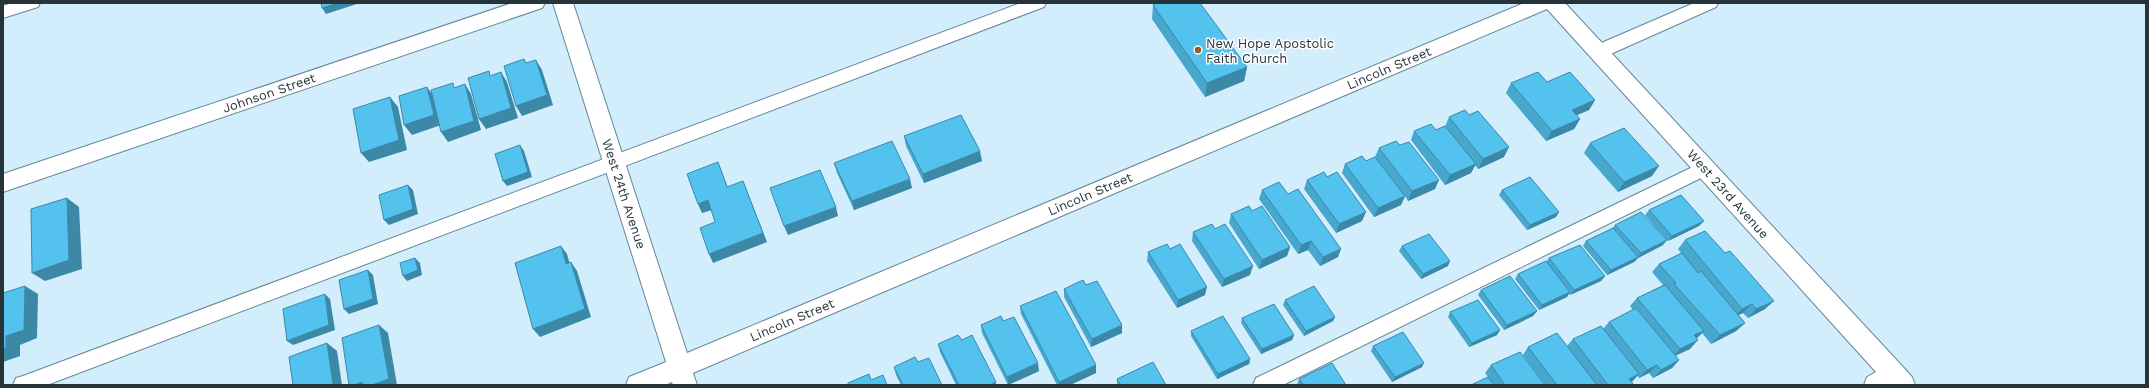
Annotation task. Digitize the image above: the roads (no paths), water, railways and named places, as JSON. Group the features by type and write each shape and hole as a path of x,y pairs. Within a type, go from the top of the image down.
{"street":[{"name":"Johnson Street","path":"3,183 535,3"},
{"name":"West 24th Avenue","path":"563,3 682,376"},
{"name":"Lincoln Street","path":"638,385 682,376 1543,3"},
{"name":"West 23rd Avenue","path":"1553,3 1705,168 1891,382"}],"lane":[{"path":"3,12 32,3"},
{"path":"23,385 1038,3"},
{"path":"1598,52 1710,3"},
{"path":"1263,385 1705,168"}],"place":[{"name":"New Hope Apostolic Faith Church","path":"1198,50"}]}
